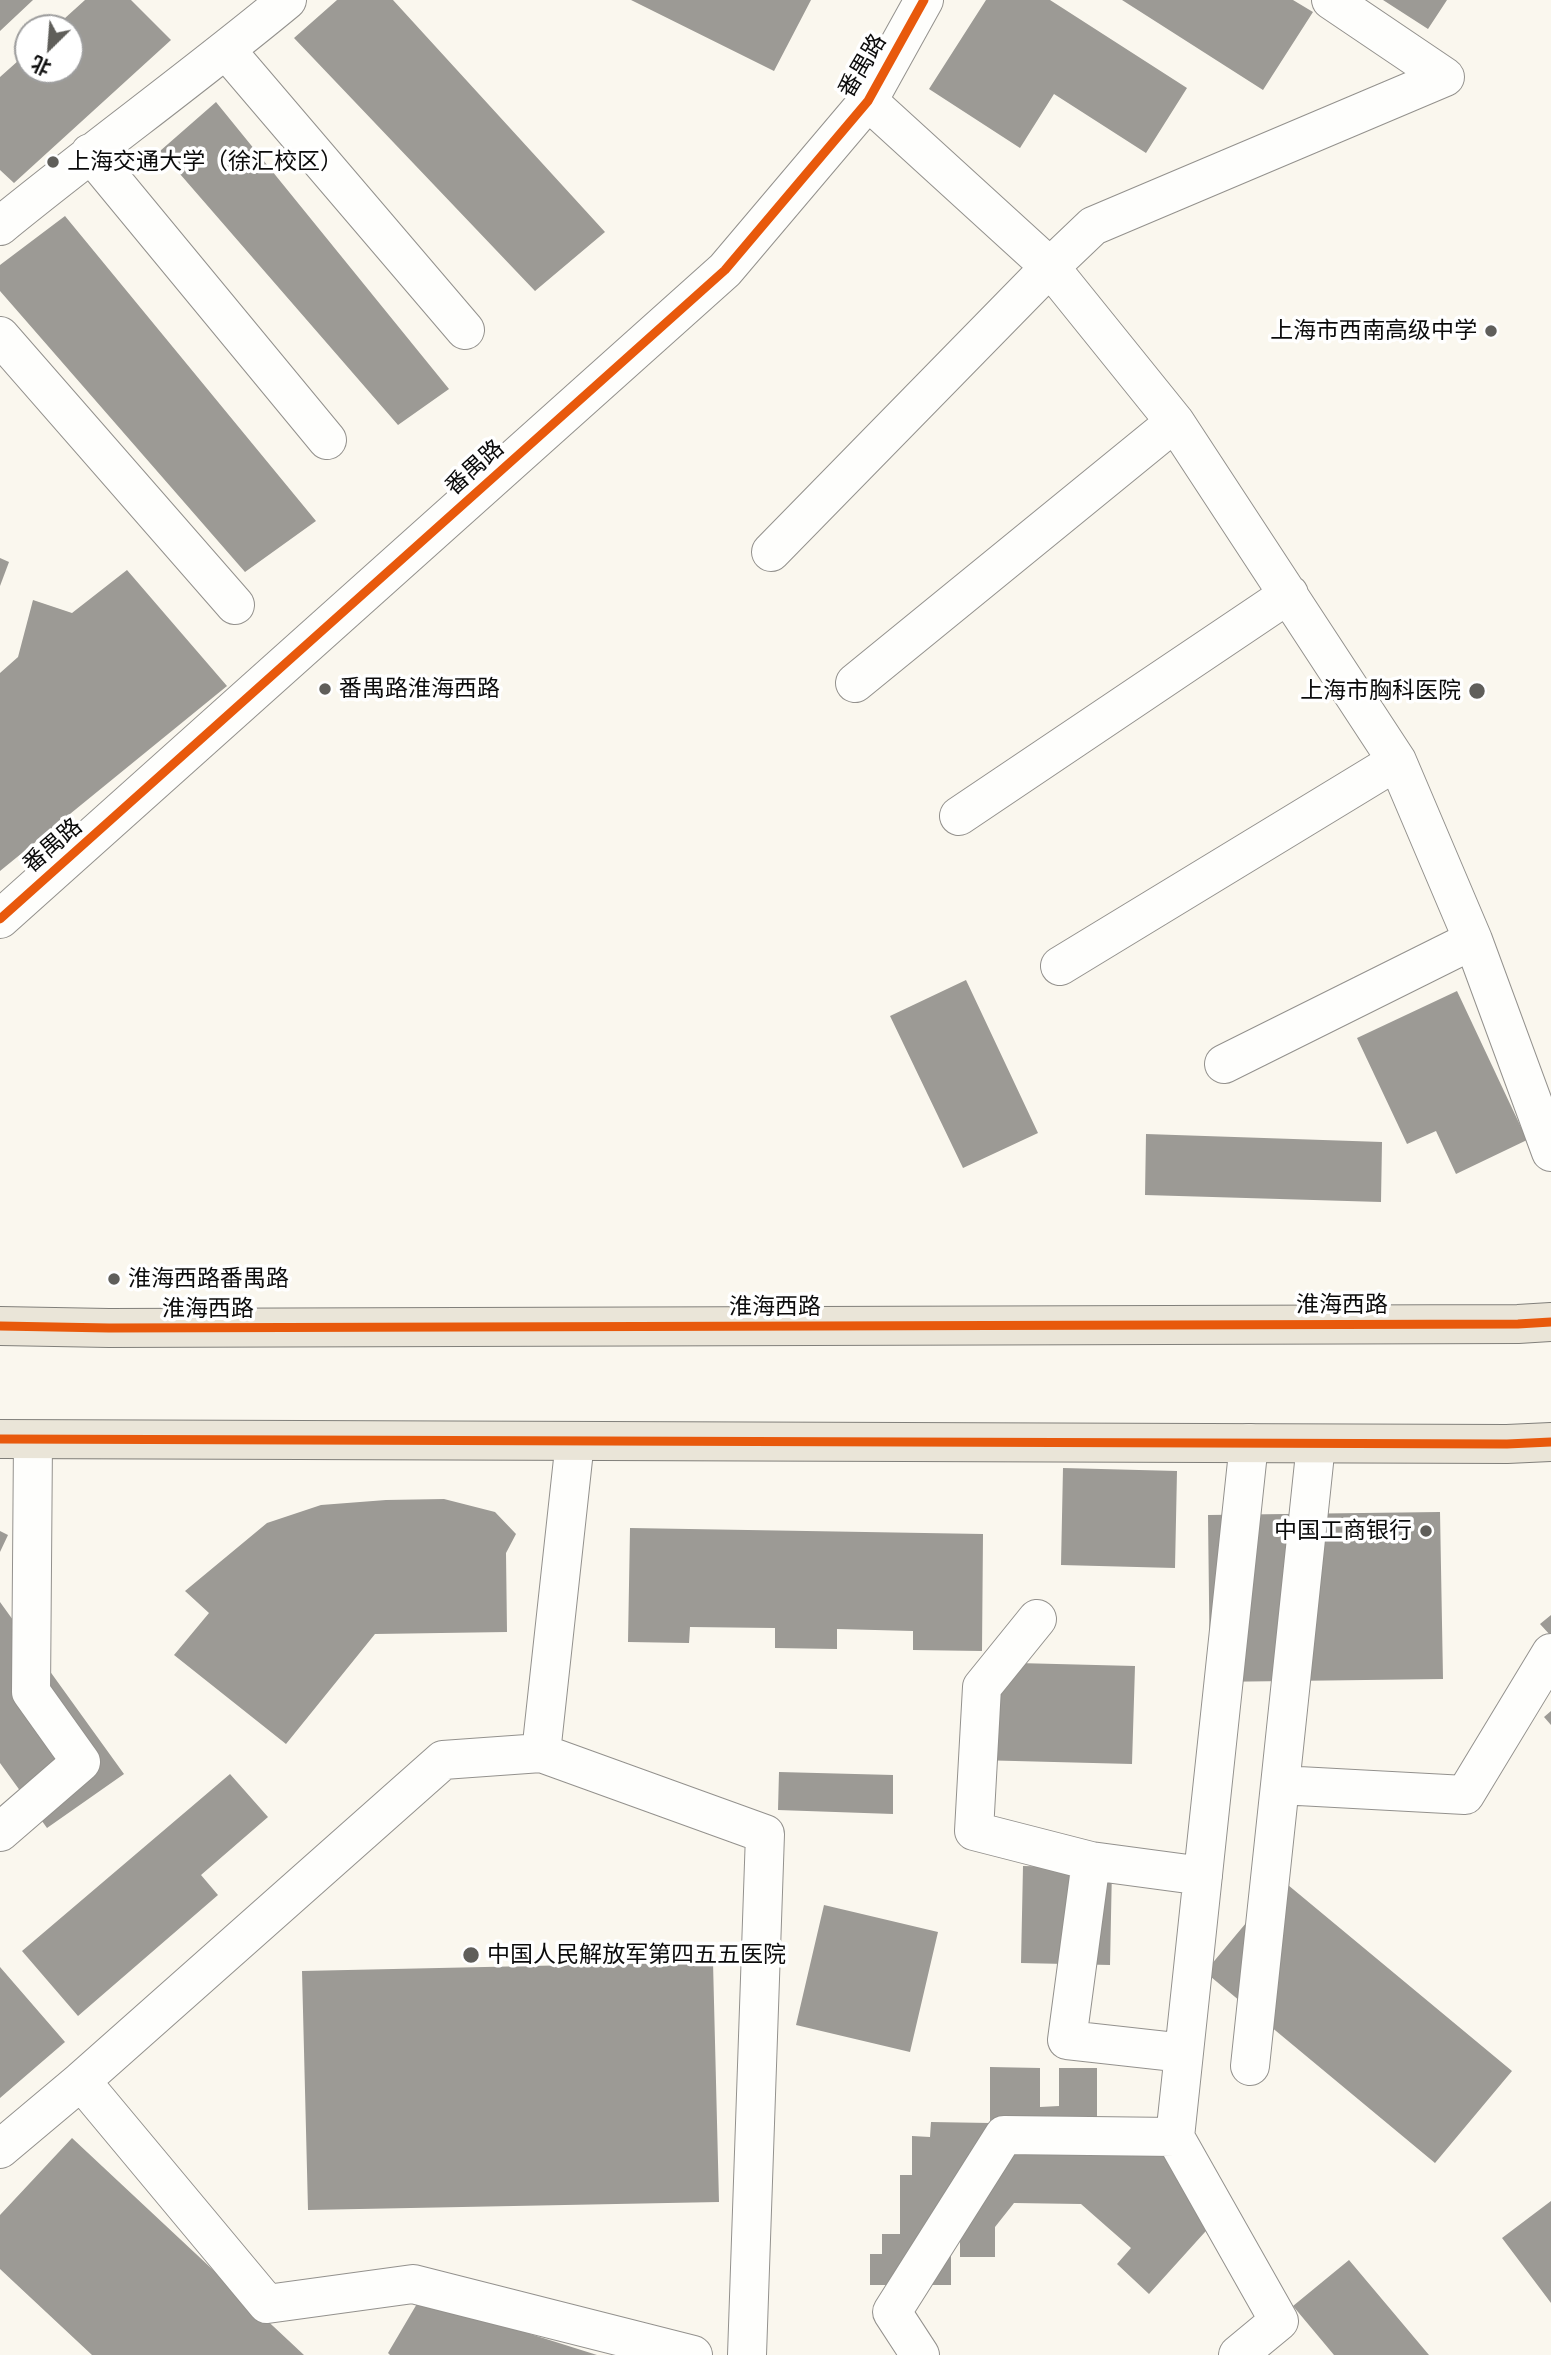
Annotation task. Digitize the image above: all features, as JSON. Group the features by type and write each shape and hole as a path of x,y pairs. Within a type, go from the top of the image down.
{"main road":[{"name":"淮海西路","path":"0,1326 123,1328 1551,1322"},
{"path":"17,1439 1316,1444 1551,1442"}],"street":[{"path":"0,226 287,0"},
{"name":"番禺路","path":"0,919 724,270 868,101 924,0"},
{"path":"771,552 1093,226 1445,77 1331,0"},
{"path":"226,50 465,330"},
{"path":"868,101 1050,267 1175,422 1289,594 1397,761 1473,940 1551,1152"},
{"path":"90,153 327,440"},
{"path":"0,336 235,606"},
{"path":"855,683 1175,422"},
{"path":"959,816 1289,594"},
{"path":"1060,965 1397,761"},
{"path":"1224,1064 1473,940"},
{"path":"0,1832 81,1762 31,1692 17,1439"},
{"path":"541,1754 575,1441"},
{"path":"1238,2355 1279,2321 1175,2137 1249,1443"},
{"path":"1250,2066 1316,1444"},
{"path":"1037,1619 982,1687 974,1831 1091,1861 1203,1876"},
{"path":"1280,1785 1465,1795 1551,1653"},
{"path":"0,2149 443,1760 541,1754 765,1834 747,2355"},
{"path":"1091,1861 1067,2040 1184,2053"},
{"path":"80,2081 267,2304 413,2284 693,2355"},
{"path":"920,2355 892,2312 1004,2135 1175,2137"}],"building":[{"path":"0,0 33,0 18,14 14,14 14,18 0,31"},
{"path":"85,0 131,0 171,40 14,183 0,170 0,77 14,64 14,84 84,84 84,14 70,14"},
{"path":"337,0 393,0 605,232 535,291 294,38"},
{"path":"631,0 811,0 774,71"},
{"path":"986,0 1050,0 1187,88 1146,153 1054,94 1020,148 929,89"},
{"path":"1122,0 1293,0 1313,12 1263,90"},
{"path":"1383,0 1447,0 1428,29"},
{"path":"216,102 449,389 398,425 160,151"},
{"path":"65,216 316,521 245,572 0,291 0,265"},
{"path":"0,558 9,562 0,586"},
{"path":"127,570 227,686 0,871 0,673 18,657 33,600 72,613"},
{"path":"966,980 1038,1133 963,1168 890,1016"},
{"path":"1457,991 1527,1140 1456,1174 1436,1131 1407,1144 1357,1038"},
{"path":"1146,1134 1382,1142 1381,1202 1145,1195"},
{"path":"1063,1468 1177,1471 1175,1568 1061,1565"},
{"path":"444,1499 495,1512 516,1534 506,1553 507,1632 375,1634 286,1744 174,1655 209,1613 185,1591 267,1523 321,1505"},
{"path":"1440,1512 1443,1679 1210,1682 1208,1515"},
{"path":"630,1528 983,1534 982,1651 913,1650 913,1631 837,1629 837,1649 775,1648 775,1628 690,1627 689,1643 628,1642"},
{"path":"0,1531 8,1535 0,1552"},
{"path":"0,1602 124,1774 47,1828 0,1763"},
{"path":"1551,1615 1551,1636 1540,1624"},
{"path":"978,1662 1135,1666 1132,1764 976,1760"},
{"path":"1551,1711 1551,1725 1544,1717"},
{"path":"779,1772 893,1775 893,1814 778,1810"},
{"path":"230,1774 268,1817 201,1875 218,1895 78,2016 22,1951"},
{"path":"1023,1866 1112,1868 1110,1965 1021,1963"},
{"path":"1282,1880 1512,2071 1435,2163 1205,1972"},
{"path":"824,1905 938,1932 910,2052 796,2025"},
{"path":"713,1962 719,2202 308,2210 302,1971"},
{"path":"0,1967 65,2042 0,2098"},
{"path":"990,2067 1040,2068 1040,2107 1059,2106 1059,2068 1097,2068 1097,2138 1134,2130 1233,2201 1149,2294 1117,2264 1131,2248 1081,2204 1014,2203 995,2227 995,2257 960,2257 960,2235 951,2234 951,2285 870,2285 870,2254 882,2254 882,2234 900,2234 900,2175 912,2175 912,2136 930,2137 931,2122 990,2123"},
{"path":"72,2138 304,2355 92,2355 0,2269 0,2215"},
{"path":"1551,2201 1551,2303 1502,2238"},
{"path":"1349,2260 1429,2355 1334,2355 1293,2306"},
{"path":"428,2285 486,2320 597,2355 390,2355 388,2353"}],"cycle path":[{"path":"0,919 725,270 868,101 924,0"},
{"path":"0,1326 109,1328 1551,1322"},
{"path":"0,1439 1551,1442"}],"place":[{"name":"上海交通大学（徐汇校区）","path":"53,162"},
{"name":"上海市西南高级中学","path":"1491,331"},
{"name":"番禺路淮海西路","path":"325,689"},
{"name":"上海市胸科医院","path":"1477,691"},
{"name":"淮海西路番禺路","path":"114,1279"},
{"name":"中国工商银行","path":"1426,1531"},
{"name":"中国人民解放军第四五五医院","path":"471,1955"}]}
